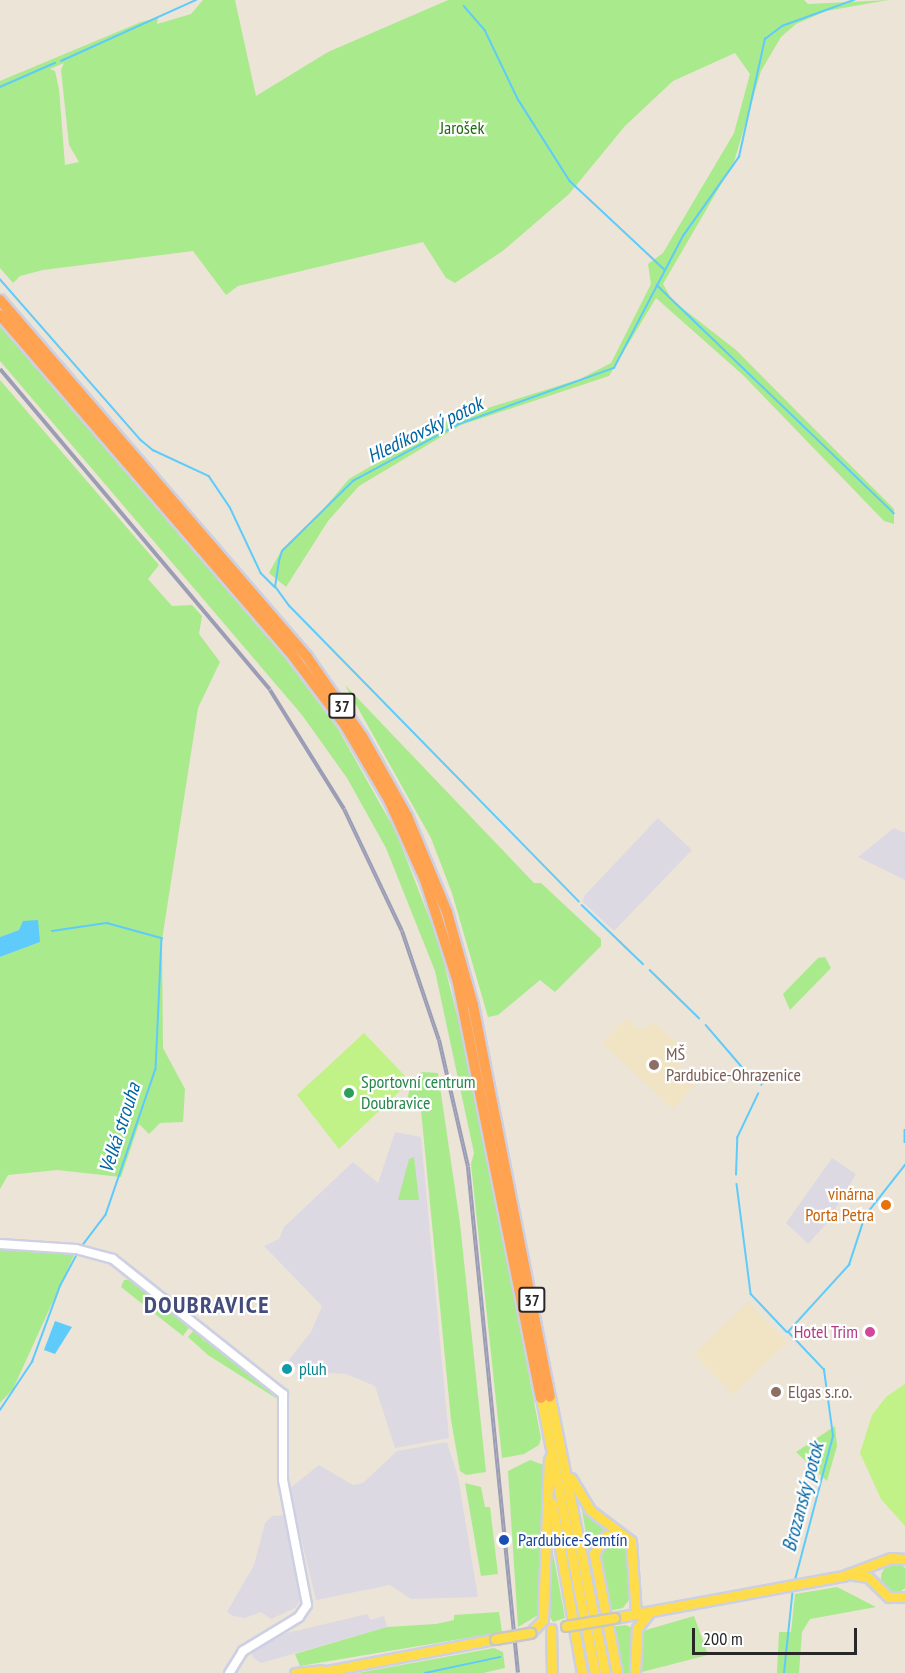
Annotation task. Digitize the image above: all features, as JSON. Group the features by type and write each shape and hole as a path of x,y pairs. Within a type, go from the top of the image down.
{"highway":[{"name":"37","path":"0,300 307,657 363,736 407,816 447,912 473,1005 546,1397"},
{"name":"37","path":"0,315 290,652 345,725 393,810 425,880 458,983 546,1397"}],"main road":[{"name":"37","path":"546,1397 595,1673"},
{"name":"37","path":"554,1438 605,1673"},
{"path":"530,1633 543,1620 549,1482 554,1438"},
{"path":"554,1438 581,1498 596,1515 626,1534 633,1547 636,1614"},
{"path":"549,1482 582,1673"},
{"path":"617,1673 594,1549 602,1538 615,1534 633,1547"},
{"path":"316,1673 843,1576 886,1561 905,1559"},
{"path":"881,1591 877,1574 886,1561"},
{"path":"843,1576 868,1577 881,1591 892,1598 905,1597"},
{"path":"636,1598 654,1610"},
{"path":"635,1673 638,1625 654,1610"},
{"path":"551,1629 552,1673"},
{"path":"295,1673 339,1668"}],"street":[{"path":"0,1244 81,1250 124,1266 274,1383 285,1397 283,1480 307,1605 299,1617 243,1651 229,1673"}],"shaded area":[{"path":"658,818 692,850 614,931 583,902 584,896"},
{"path":"894,828 905,833 905,880 858,857"},
{"name":"MŠ Pardubice-Ohrazenice","path":"625,1018 640,1030 655,1023 683,1049 679,1068 696,1084 673,1109 602,1043"},
{"path":"395,1132 421,1137 449,1438 395,1448 375,1386 346,1374 303,1371 287,1362 311,1332 322,1306 264,1246 279,1239 284,1227 353,1162 378,1183"},
{"path":"832,1158 856,1174 826,1224 808,1244 786,1223"},
{"path":"748,1302 787,1342 733,1394 694,1354"},
{"path":"447,1442 458,1477 478,1597 411,1599 390,1585 316,1600 289,1489 319,1465 353,1485 363,1483 397,1451"},
{"path":"285,1515 302,1597 295,1608 271,1619 261,1612 245,1618 233,1616 227,1612 254,1565 265,1523 272,1516"},
{"path":"367,1614 371,1620 384,1616 387,1627 261,1663 252,1657 253,1648 270,1637"}],"green space":[{"name":"Jarošek","path":"203,0 235,0 256,96 328,52 448,0 804,0 808,4 889,0 826,11 796,24 781,37 761,71 734,162 663,284 672,300 736,350 894,509 894,524 884,521 744,376 656,298 609,376 461,425 359,486 328,521 286,587 269,573 282,549 309,526 349,479 450,420 580,379 611,363 651,284 648,264 663,253 734,133 750,74 735,53 673,81 625,126 569,194 504,250 455,283 446,278 423,242 238,286 226,295 193,251 43,270 20,276 13,283 0,268 0,81 141,22 158,18 157,24 191,14","holes":["64,63 61,70 69,145 79,162 65,165 59,89 55,71 50,69"]},
{"path":"0,326 284,657 338,729 396,832 439,943 467,1056 541,1438 539,1445 524,1454 502,1458 471,1164 474,1153 435,971 386,848 347,778 302,715 0,361"},
{"path":"0,380 159,565 148,579 172,606 192,605 202,616 199,634 220,662 198,708 162,940 163,1048 185,1089 183,1122 160,1123 149,1134 139,1124 121,1177 57,1170 8,1175 0,1189 0,957 40,942 19,930 0,937"},
{"path":"345,685 534,883 541,883 601,939 601,946 555,992 540,980 498,1015 488,1017 452,893 431,838"},
{"path":"825,957 831,968 790,1010 783,994 818,958"},
{"name":"Sportovní centrum Doubravice","path":"364,1033 405,1076 401,1090 339,1149 297,1095"},
{"path":"422,1072 438,1073 460,1223 486,1472 466,1475 460,1471 451,1420 420,1100 407,1101 411,1082"},
{"path":"414,1157 419,1200 398,1200 409,1159"},
{"path":"0,1246 75,1253 13,1389 0,1403"},
{"path":"135,1279 191,1325 183,1336 121,1287 124,1280"},
{"path":"195,1329 203,1340 218,1346 279,1400 208,1355 188,1337"},
{"path":"905,1384 905,1526 881,1499 860,1453 872,1415 886,1397"},
{"path":"835,1426 837,1446 827,1481 796,1452"},
{"path":"530,1460 544,1465 540,1614 518,1627 508,1471"},
{"path":"465,1483 481,1487 485,1507 490,1507 498,1574 481,1576"},
{"path":"581,1504 612,1532 596,1539 591,1555 599,1613"},
{"path":"607,1539 623,1542 628,1549 631,1597 623,1608 608,1611 597,1555"},
{"path":"551,1542 565,1618 553,1622 547,1612"},
{"path":"895,1564 905,1568 909,1578 905,1588 895,1592 885,1588 881,1578 885,1568"},
{"path":"837,1587 876,1607 810,1619 802,1632 799,1673 777,1673 779,1632 791,1632 795,1594"},
{"path":"499,1612 502,1632 300,1666 295,1654 387,1627 436,1624 454,1620 454,1615"},
{"path":"694,1616 708,1655 638,1673 639,1632"},
{"path":"626,1625 632,1628 631,1673 620,1673 611,1627"},
{"path":"494,1648 503,1652 505,1668 483,1673 358,1673"}],"water":[{"path":"38,920 40,942 0,957 0,937 19,930 23,921"},
{"path":"55,1321 72,1327 55,1354 44,1350"}],"waterway":[{"path":"61,61 196,0"},
{"name":"Hledíkovský potok","path":"579,902 289,606 275,587 282,551 353,481 459,424 614,368 683,236 739,157 765,39 782,26 854,0"},
{"path":"464,6 485,30 518,99 570,181 664,269"},
{"path":"0,87 55,63"},
{"path":"0,279 141,440 153,450 209,476 230,507 261,573 275,587"},
{"path":"657,285 894,513"},
{"name":"Hledíkovský potok","path":"582,905 643,964"},
{"name":"Velká strouha","path":"52,931 107,923 162,938 156,1069 106,1215 81,1248"},
{"name":"Hledíkovský potok","path":"650,970 699,1018"},
{"name":"Hledíkovský potok","path":"706,1025 743,1068 753,1075 767,1075 762,1085"},
{"name":"Hledíkovský potok","path":"736,1175 737,1138 758,1094"},
{"name":"Brozanský potok","path":"905,1130 905,1142"},
{"name":"Brozanský potok","path":"795,1580 833,1436 824,1370 788,1332 849,1265 865,1216 905,1165"},
{"name":"Hledíkovský potok","path":"737,1184 751,1294 787,1332"},
{"name":"Velká strouha","path":"0,1410 32,1362 60,1286 77,1254"},
{"name":"Brozanský potok","path":"784,1673 793,1588"},
{"path":"425,1673 500,1657"}],"railway":[{"path":"0,369 270,690 344,809 402,931 439,1040 468,1167 518,1673"}],"place":[{"name":"MŠ Pardubice-Ohrazenice","path":"654,1065"},
{"name":"Sportovní centrum Doubravice","path":"349,1093"},
{"name":"vinárna Porta Petra","path":"886,1205"},
{"name":"Hotel Trim","path":"870,1332"},
{"name":"pluh","path":"287,1369"},
{"name":"Elgas s.r.o.","path":"776,1392"},
{"name":"Pardubice-Semtín","path":"504,1540"}],"district":[{"name":"DOUBRAVICE","path":"207,1305"}]}
